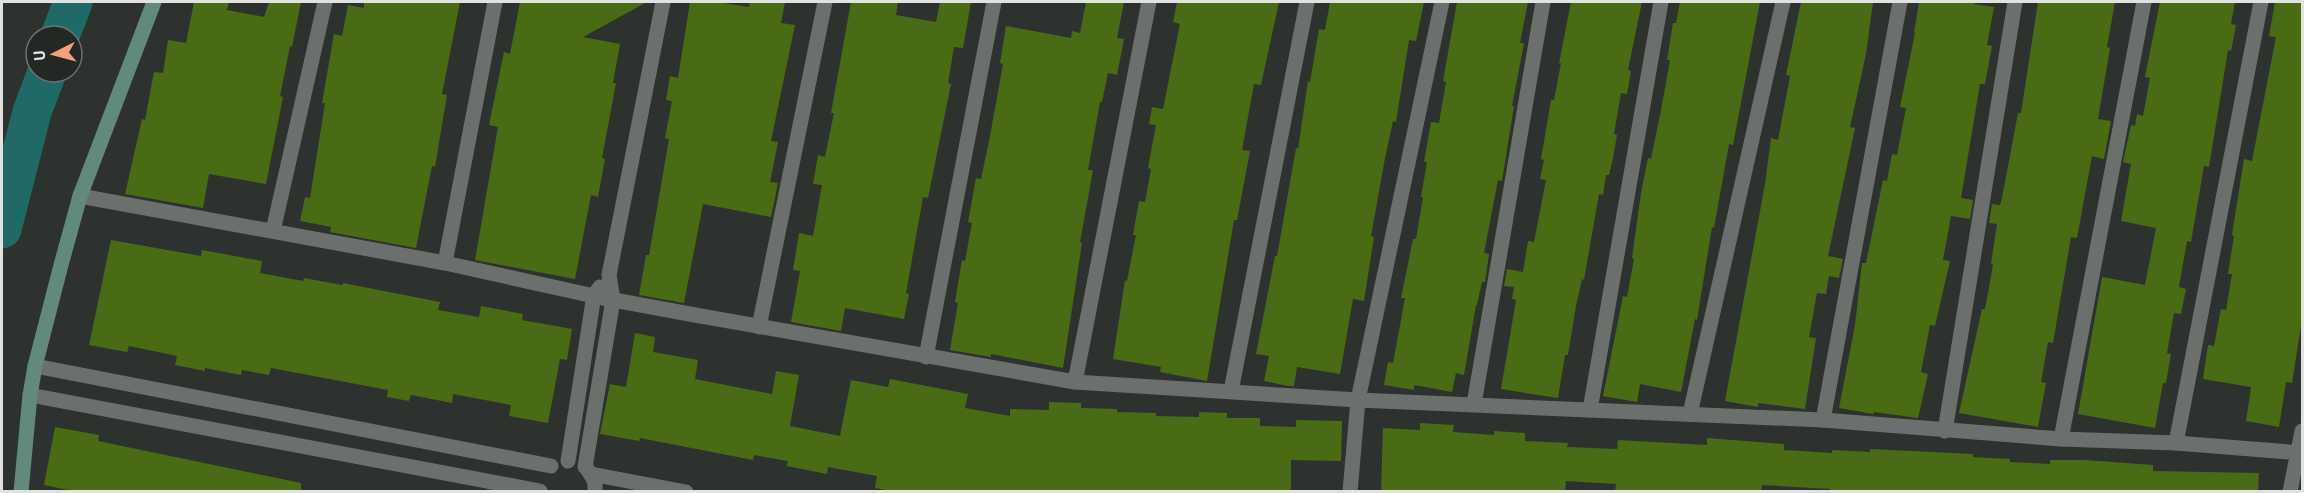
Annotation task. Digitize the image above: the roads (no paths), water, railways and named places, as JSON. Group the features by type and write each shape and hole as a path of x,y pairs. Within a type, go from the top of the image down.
{"street":[{"path":"21,492 35,366 80,196 154,2"},
{"path":"273,231 325,2"},
{"path":"445,263 495,2"},
{"path":"595,492 588,470 613,300 609,275 663,2"},
{"path":"759,327 825,2"},
{"path":"926,357 994,2"},
{"path":"1075,382 1149,2"},
{"path":"1232,391 1307,2"},
{"path":"1350,492 1358,400 1442,2"},
{"path":"1474,404 1543,2"},
{"path":"1590,410 1661,2"},
{"path":"1690,414 1783,2"},
{"path":"1823,420 1900,2"},
{"path":"1945,431 2015,2"},
{"path":"2061,439 2144,2"},
{"path":"2176,442 2261,2"},
{"path":"80,196 445,263 613,300 1075,382 1358,400 1823,420 1945,431 2061,439 2176,442 2300,453"},
{"path":"568,460 594,295 609,275"},
{"path":"35,366 551,466 568,460 577,462 588,470 686,492"},
{"path":"30,395 540,491 541,481 551,466"},
{"path":"2290,492 2300,453 2302,431"}],"waterway":[{"path":"65,24 73,2"},
{"path":"2,229 32,112 42,84"}]}
